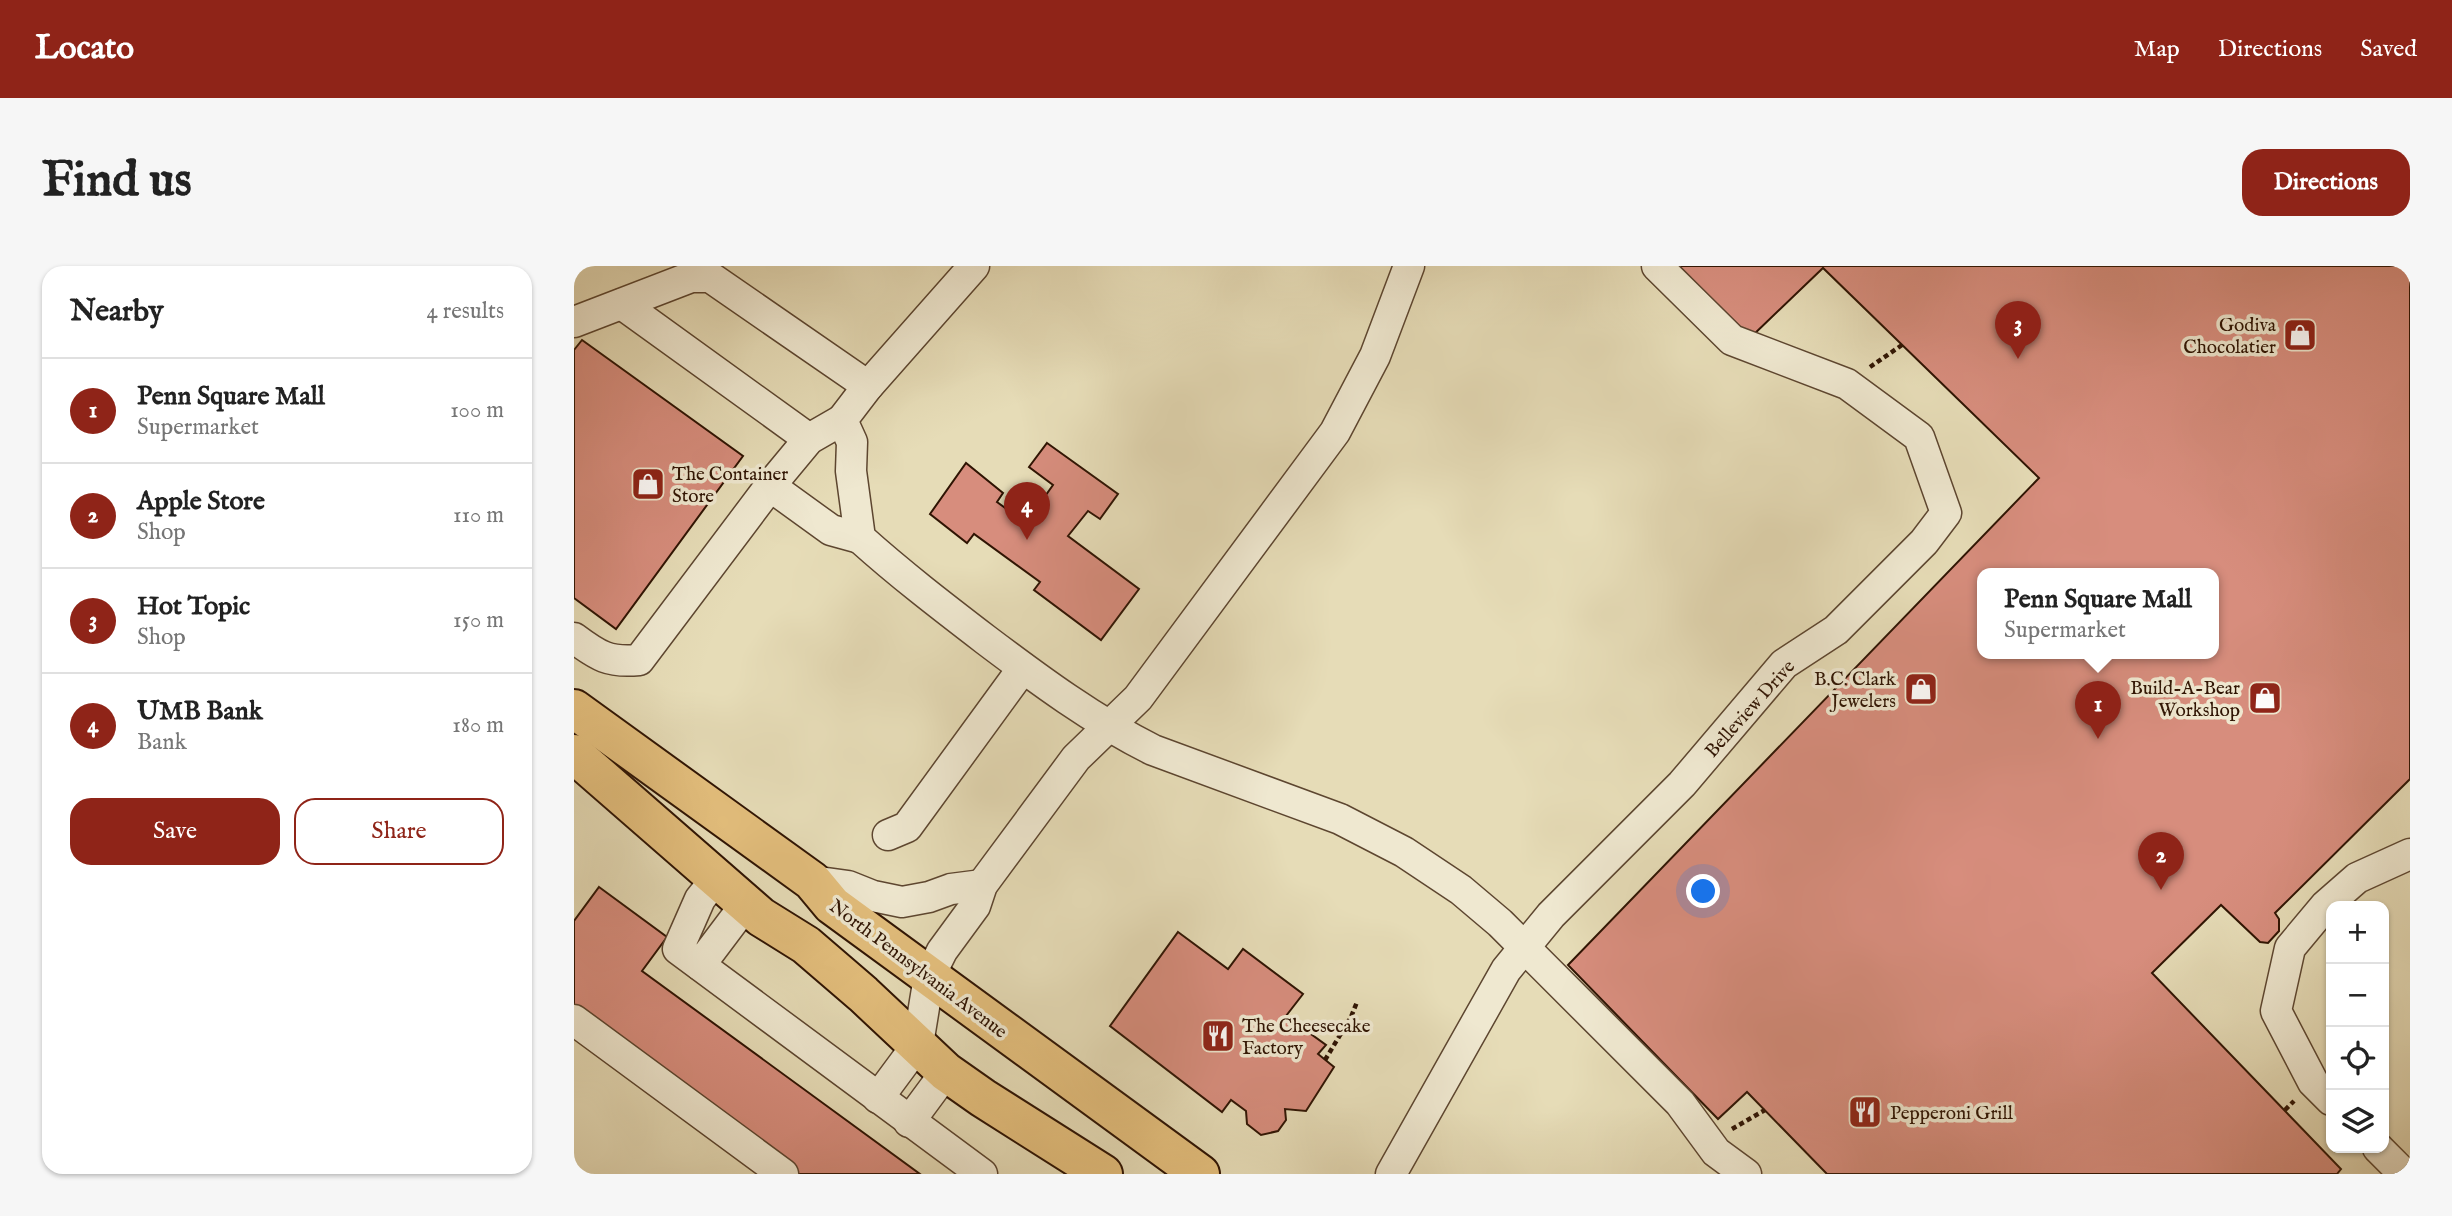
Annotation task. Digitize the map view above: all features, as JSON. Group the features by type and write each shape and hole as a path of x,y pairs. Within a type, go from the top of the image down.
{"main road":[{"name":"North Pennsylvania Avenue","path":"574,709 812,881 832,905 1200,1174"},
{"path":"574,754 761,917 806,945 947,1072 1103,1174"}],"street":[{"path":"574,638 607,660 639,660 770,485 809,439 842,420 867,386 974,266"},
{"path":"878,1098 918,1044 929,977 942,951 975,906 982,885 1076,758 1138,698 1335,432 1374,356 1409,266"},
{"name":"Belleview Drive","path":"1391,1174 1506,970 1550,915 1682,784 1784,664 1836,630 1924,542 1945,513 1919,437 1847,384 1732,340 1657,266"},
{"path":"574,322 691,277 710,277 867,386"},
{"path":"622,304 809,439"},
{"path":"842,420 852,442 851,471 860,538"},
{"path":"770,485 831,530 860,538 903,576 1023,668 1109,726 1153,750 1340,819 1377,836 1469,896 1681,1103 1716,1152 1746,1174"},
{"path":"888,835 907,827 1023,668"},
{"path":"2326,1095 2313,1082 2276,1011 2290,948 2325,906 2357,878 2410,853"},
{"path":"689,957 700,898 716,879"},
{"path":"812,881 848,886 873,896 902,902 951,889 982,885"},
{"path":"689,957 746,904"},
{"path":"689,957 982,1174"},
{"path":"574,1020 783,1174"},
{"path":"909,1122 947,1072"},
{"path":"2383,1153 2404,1174"}],"path":[{"path":"1847,384 1902,345"},
{"path":"1325,1060 1357,1002"}],"building":[{"path":"1679,266 2410,266 2410,779 2275,913 2279,919 2279,931 2268,943 2260,942 2221,905 2152,973 2341,1169 2337,1174 1827,1174 1747,1092 1718,1119 1568,965 2039,478 1823,268 1750,338"},
{"name":"The Container Store","path":"582,340 743,456 616,629 574,598 574,350"},
{"path":"1047,443 1118,494 1100,519 1088,511 1068,536 1139,589 1101,640 1034,590 1040,582 974,534 967,543 930,514 966,463 1003,493 997,502 1026,523 1053,485 1029,467"},
{"path":"599,887 667,937 642,971 920,1174 796,1174 574,1011 574,921"},
{"name":"The Cheesecake Factory","path":"1178,932 1228,969 1243,949 1303,994 1286,1016 1326,1045 1318,1054 1334,1067 1306,1111 1285,1109 1286,1120 1278,1131 1261,1135 1247,1124 1246,1111 1231,1100 1222,1112 1110,1026"}],"place":[{"name":"Godiva Chocolatier","path":"2300,335"},
{"name":"Hot Topic","path":"2018,359"},
{"name":"The Container Store","path":"648,484"},
{"name":"UMB Bank","path":"1027,540"},
{"name":"B.C. Clark Jewelers","path":"1921,689"},
{"name":"Build-A-Bear Workshop","path":"2265,698"},
{"name":"Penn Square Mall","path":"2098,739"},
{"name":"Apple Store","path":"2161,890"},
{"name":"The Cheesecake Factory","path":"1218,1036"},
{"name":"Pepperoni Grill","path":"1865,1112"}]}
